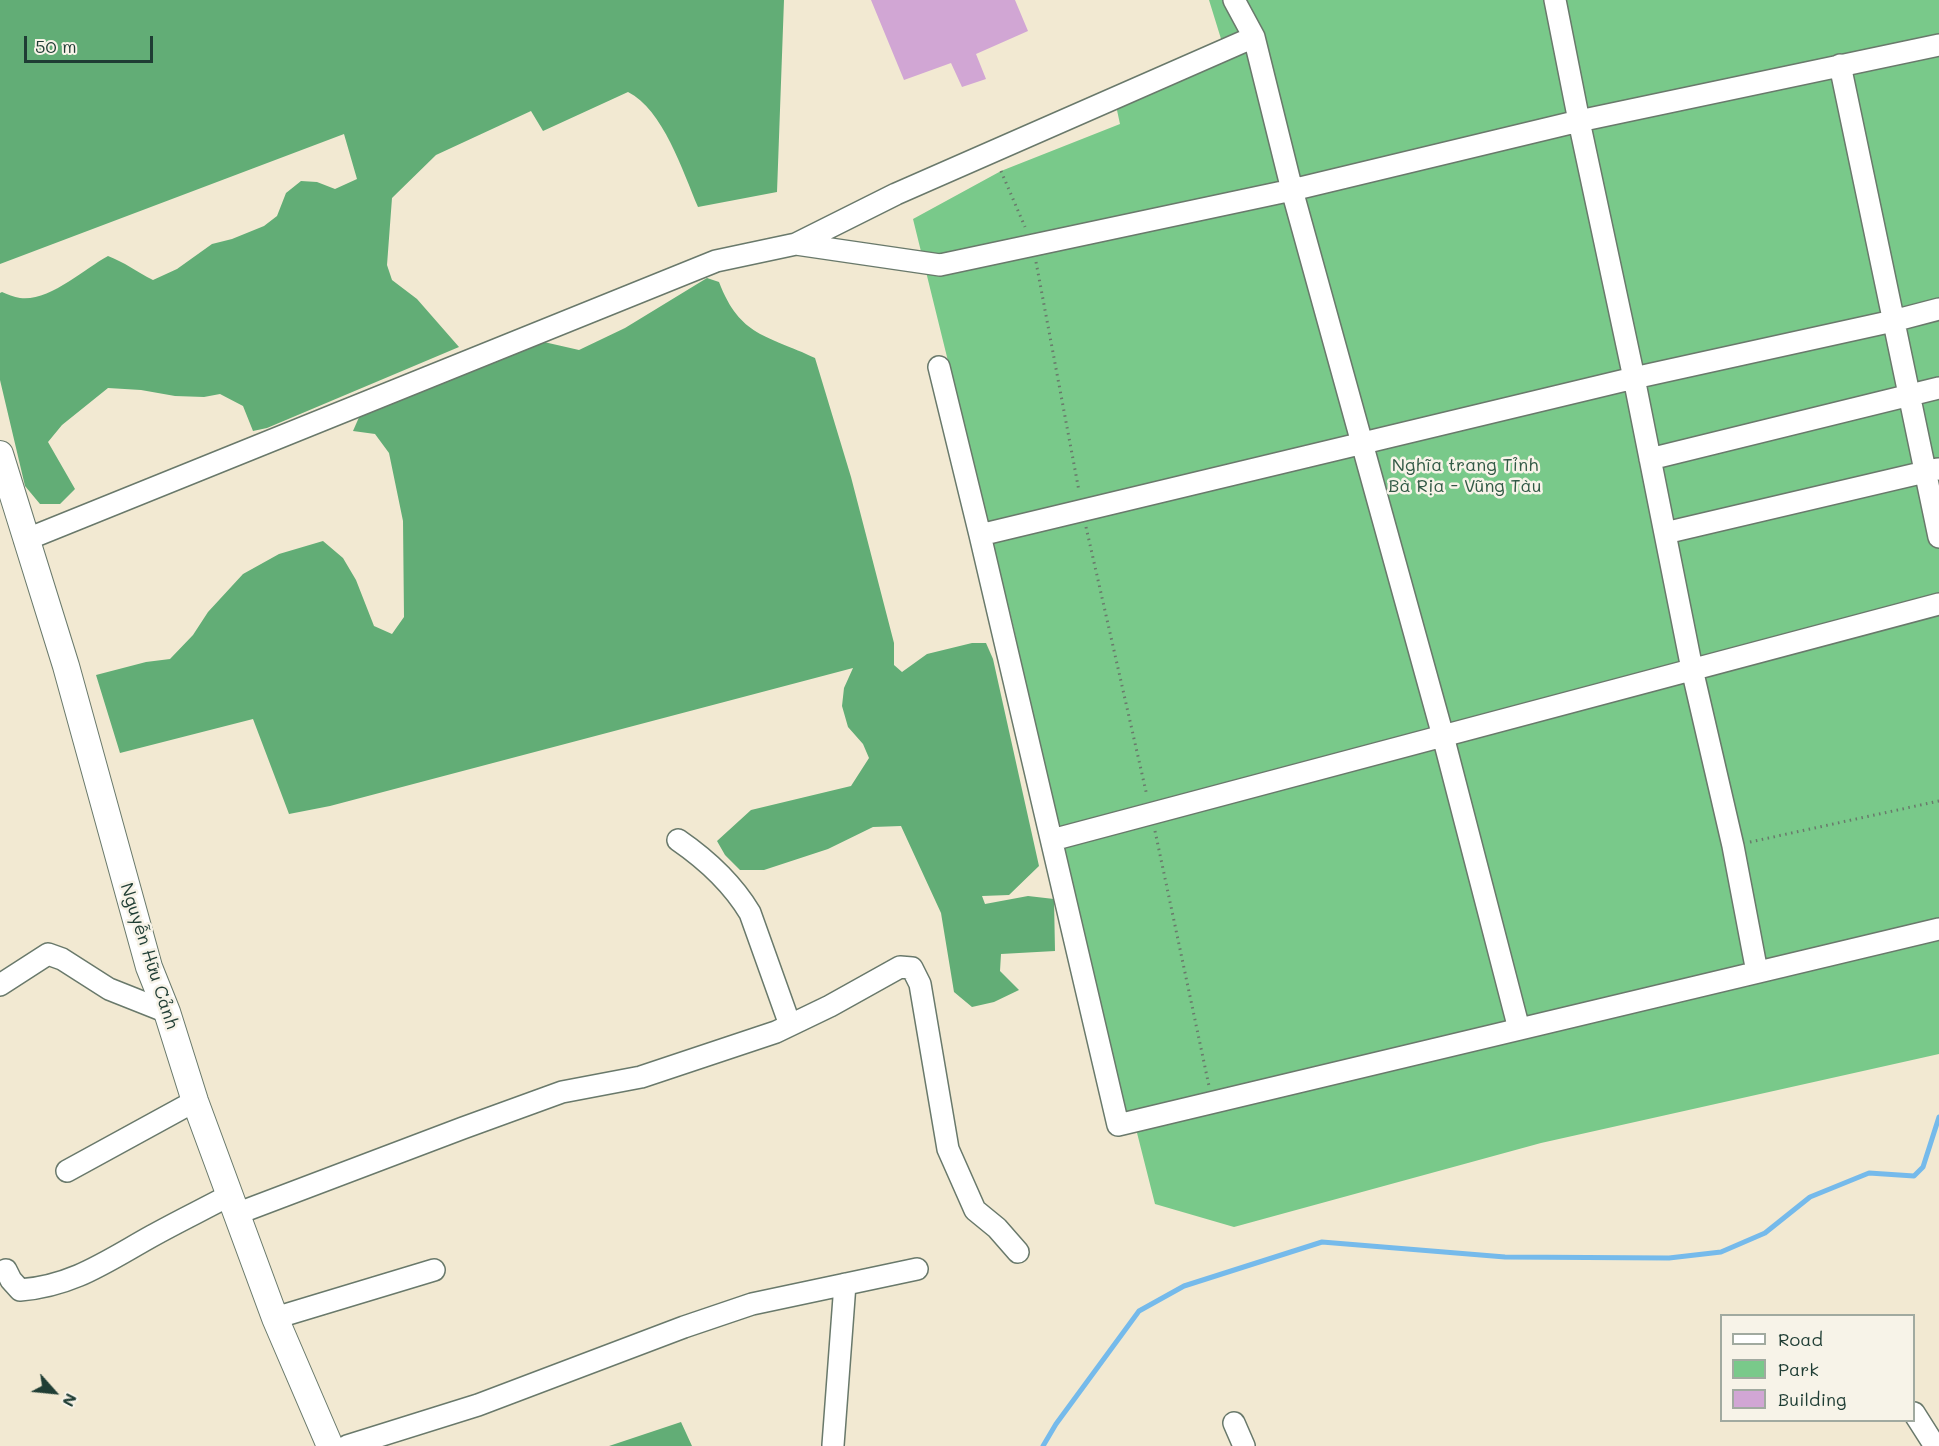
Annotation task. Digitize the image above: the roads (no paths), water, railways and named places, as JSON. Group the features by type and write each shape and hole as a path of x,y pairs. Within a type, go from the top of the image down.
{"main road":[{"name":"Nguyễn Hữu Cảnh","path":"0,454 66,666 149,967 167,1012 195,1101 275,1318 330,1446"}],"street":[{"path":"1234,0 1254,37 1292,190 1443,736 1519,1029"},
{"path":"1555,0 1692,669 1733,846 1757,972"},
{"path":"26,540 716,261 796,244 896,194 1254,37"},
{"path":"796,244 940,265 1292,190 1579,121 1939,45"},
{"path":"1840,65 1909,395 1932,470 1939,537"},
{"path":"980,535 1634,378 1939,309"},
{"path":"939,367 1118,1125 1939,929"},
{"path":"1650,459 1939,388"},
{"path":"1665,533 1932,470"},
{"path":"1052,840 1939,604"},
{"path":"678,840 706,860 741,898 750,914 790,1025"},
{"path":"0,985 48,954 63,958 109,989 167,1012"},
{"path":"6,1270 20,1290 55,1286 119,1257 150,1237 233,1205 463,1128 562,1092 640,1077 776,1032 830,1006 900,967 912,968 920,984 948,1149 975,1210 997,1228 1018,1252"},
{"path":"67,1172 195,1101"},
{"path":"347,1446 478,1405 752,1304 917,1269"},
{"path":"275,1318 434,1270"},
{"path":"833,1445 845,1284"},
{"path":"1915,1415 1935,1446"},
{"path":"1234,1423 1244,1446"}],"waterway":[{"path":"1043,1446 1056,1424 1139,1311 1184,1286 1322,1242 1505,1257 1669,1258 1721,1252 1765,1233 1810,1197 1869,1173 1914,1176 1923,1167 1939,1117"}],"park label":[{"name":"Nghĩa trang Tỉnh Bà Rịa - Vũng Tàu","path":"1465,475"}]}
